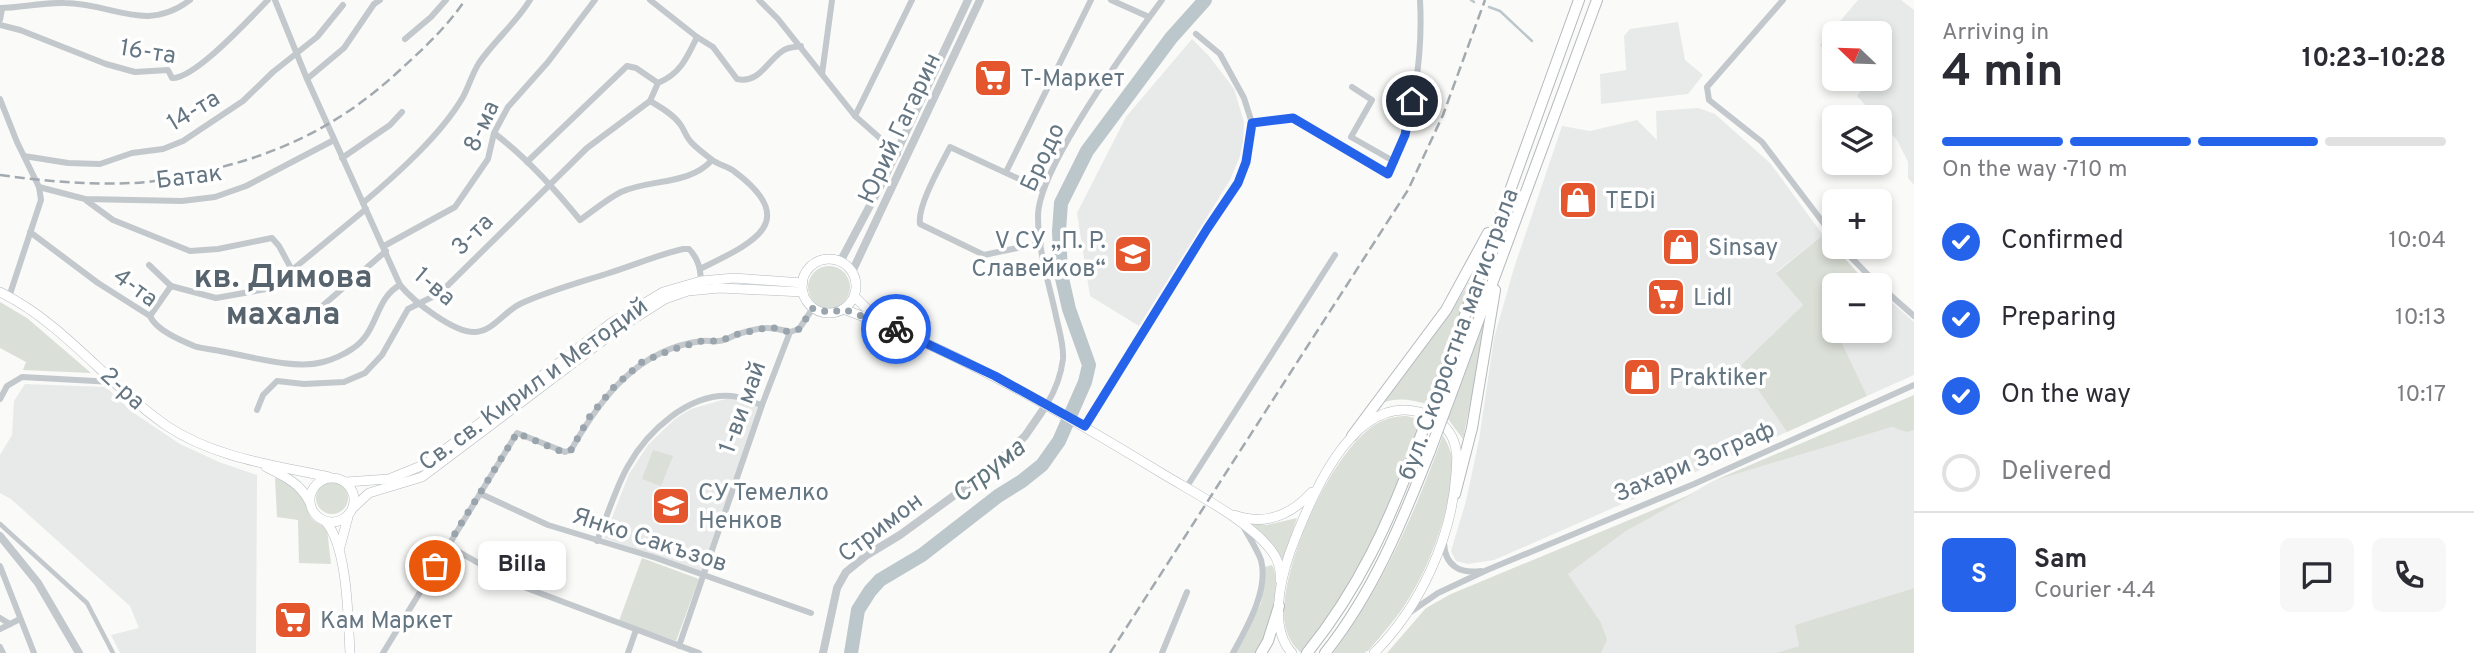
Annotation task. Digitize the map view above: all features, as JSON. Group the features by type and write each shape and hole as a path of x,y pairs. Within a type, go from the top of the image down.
{"highway":[{"name":"бул. Скоростна магистрала","path":"1307,653 1350,595 1399,496 1579,0"},
{"name":"бул. Скоростна магистрала","path":"1327,650 1361,600 1388,551 1430,451 1597,0"},
{"path":"1352,436 1446,310 1511,190"},
{"path":"1455,494 1472,428 1500,263"},
{"path":"1261,653 1268,641 1280,601"}],"main road":[{"path":"825,260 840,262 852,272 856,286 854,296 843,309 831,313 813,308 803,287 806,273 816,263 825,260"},
{"name":"Св. св. Кирил и Методий","path":"352,510 369,493 422,477 621,327 649,308 701,285"},
{"name":"Св. св. Кирил и Методий","path":"346,482 389,479 426,464 611,323 663,292 701,285 803,287"},
{"name":"2-ра","path":"4,295 62,334 147,410 181,434 219,451 259,463 329,477"},
{"path":"854,296 881,323"},
{"path":"843,309 881,323 995,376 1051,406 1223,510 1271,550 1278,561 1281,634 1292,653"},
{"path":"1280,601 1288,558 1303,517 1352,436 1368,421 1390,410 1417,411 1435,419 1445,427 1458,454 1455,494 1446,530 1425,580 1402,619 1374,653"},
{"name":"2-ра","path":"259,463 294,482 304,492 310,505"},
{"path":"339,552 346,522 352,510 354,493 346,482 329,477 316,484 310,505 316,516 326,522 335,535 346,594 350,653"},
{"path":"1223,510 1250,520 1284,515 1303,502 1323,480"},
{"path":"326,522 340,521 352,510"}],"street":[{"path":"0,20 1,8 79,2 112,12 148,18 166,13 190,0"},
{"name":"16-та","path":"0,25 20,30 106,64 135,72 166,70 172,78 177,78 196,68 268,0"},
{"name":"1-ва","path":"275,0 342,159 400,285 420,304 454,326 474,333 483,331 508,311 541,295 670,252 689,249 696,256 701,269"},
{"path":"307,79 344,48 374,4 380,0"},
{"path":"405,39 446,0"},
{"path":"149,265 171,286 216,298 280,285 288,280 292,270 399,173 448,117 463,97 480,62 530,0"},
{"name":"8-ма","path":"277,320 320,308 385,248 455,207 488,159 494,133 508,107 548,62 595,0"},
{"path":"650,0 713,47 737,79 747,81 758,75 786,48 801,47"},
{"path":"759,0 767,3 855,116 904,162"},
{"path":"822,74 832,0"},
{"path":"855,116 912,0"},
{"name":"Юрий Гагарин","path":"840,262 896,153 968,0"},
{"name":"Юрий Гагарин","path":"852,272 980,0"},
{"path":"1006,172 1091,0"},
{"path":"1111,0 1150,17"},
{"path":"1252,123 1293,118 1388,174 1395,162 1409,120 1417,63 1420,0"},
{"path":"1783,0 1707,87 1709,100 1762,142 1822,221"},
{"name":"Бродо","path":"1053,393 1060,377 1063,356 1041,243 1038,216 1043,190 1125,49 1160,1"},
{"name":"14-та","path":"24,156 68,163 100,164 132,153 163,149 183,141 243,101 330,24 343,5"},
{"path":"1081,424 1238,183 1246,162 1252,123 1233,75 1220,54 1196,34"},
{"name":"3-та","path":"257,410 263,395 277,382 344,382 365,373 382,355 408,309 440,293 587,148 650,101 658,83 673,77 697,37"},
{"path":"527,162 627,66 636,68 658,83"},
{"path":"1352,87 1372,100 1351,137 1395,162"},
{"path":"0,99 38,187 41,200 4,295"},
{"path":"650,101 678,121 691,143 712,160 733,170 749,184 765,204 768,220 758,236 749,245 701,269 701,285"},
{"path":"342,159 390,125 402,112"},
{"path":"494,133 550,184 580,220 620,193 639,186 685,177 704,169 712,160"},
{"name":"Батак","path":"38,187 85,200 182,201 215,197 246,186 334,139"},
{"path":"1041,243 984,255 920,225 922,207 950,146 1043,190"},
{"path":"85,200 113,220 190,251 218,249 272,238 292,270"},
{"name":"4-та","path":"30,232 98,283 150,316 153,324 197,347 271,360 322,362 353,349 369,334 378,318 383,300 390,291 400,285"},
{"path":"1186,488 1335,255"},
{"path":"1853,259 1866,273"},
{"path":"150,316 171,286"},
{"path":"1892,297 1914,316"},
{"name":"1-ви май","path":"679,646 790,332 799,329 813,308"},
{"path":"383,653 517,433 560,451 571,450 598,406 614,387 642,362 702,341 720,341 770,327 790,332"},
{"path":"0,399 7,386 22,377 115,382"},
{"name":"Захари Зограф","path":"1402,619 1438,593 1487,570 1694,484 1914,385"},
{"name":"Стримон","path":"823,653 837,588 846,572 989,470 1025,436 1051,406 1053,393"},
{"path":"597,541 626,468 657,428 681,410 714,398 741,398 762,405"},
{"name":"Янко Сакъзов","path":"481,494 548,525 656,558 811,613"},
{"path":"0,524 86,603 113,653"},
{"path":"1234,653 1256,606 1263,576 1261,559 1243,526"},
{"name":"Захари Зограф","path":"1446,530 1444,551 1453,567 1467,572 1487,570"},
{"path":"0,536 38,583 79,653"},
{"path":"447,545 513,583 699,653"},
{"path":"0,566 34,653"},
{"path":"1161,653 1187,592"},
{"path":"0,618 10,624"},
{"path":"0,629 20,619"},
{"path":"628,653 636,630"},
{"path":"0,648 4,653"}],"shaded area":[{"path":"1858,0 1901,0 1914,10 1914,185 1908,178 1908,162 1892,134 1892,105 1865,105 1857,96 1861,91 1892,91 1892,21 1840,21"},
{"path":"1678,22 1685,60 1703,75 1688,94 1601,104 1600,74 1626,70 1624,36 1630,29"},
{"name":"V СУ „П. Р. Славейков“","path":"1192,39 1234,89 1244,122 1243,141 1230,180 1139,326 1090,296 1077,213 1126,117"},
{"path":"1698,108 1715,114 1770,163 1822,234 1776,272 1803,305 1741,365 1787,432 1494,560 1468,564 1456,561 1451,551 1466,501 1479,440 1494,338 1514,268 1562,126 1590,131 1637,120 1657,140 1656,111"},
{"path":"1822,236 1822,259 1845,259 1858,273 1822,273 1822,343 1842,343 1867,396 1787,432 1741,365 1803,305 1776,273"},
{"path":"829,266 844,272 850,287 844,302 829,308 814,302 808,287 814,272"},
{"path":"1476,271 1427,404 1391,400 1379,404 1445,321"},
{"path":"0,302 27,318 91,373 23,370 26,362 0,348"},
{"path":"1892,303 1914,322 1914,375 1867,396 1842,343 1892,343"},
{"path":"1490,305 1463,439 1448,419"},
{"path":"25,384 106,387 131,411 180,444 219,462 257,475 256,653 120,653 111,635 139,628 130,606 11,499 0,493 0,455 12,435 14,401"},
{"path":"1914,395 1914,430 1907,432 1892,427 1713,481"},
{"name":"СУ Темелко Ненков","path":"729,398 759,407 702,573 604,538 629,474 648,445 675,419 691,409"},
{"path":"1407,416 1421,420 1385,512 1339,599 1301,653 1288,636 1284,614 1292,566 1313,510 1342,458 1359,438 1380,422"},
{"path":"1892,427 1914,430 1914,588 1796,625 1799,646 1775,653 1601,653 1607,640 1568,574 1626,531 1713,481"},
{"path":"1443,435 1452,457 1449,494 1433,550 1417,584 1400,612 1369,650 1364,653 1333,653 1367,602 1396,548"},
{"path":"653,450 673,456 661,486 642,479"},
{"path":"275,478 299,491 312,519 327,529 331,564 299,563 298,520 277,517"},
{"path":"332,482 343,487 348,498 343,509 332,514 321,509 316,498 321,487"},
{"path":"1694,493 1626,531 1568,574 1601,623 1607,640 1601,653 1387,653 1426,608 1451,594"},
{"path":"1297,518 1283,560 1275,548 1251,527 1252,523 1267,525"},
{"path":"642,558 699,579 676,641 619,621"},
{"path":"1272,565 1275,573 1275,596 1261,645 1256,653 1236,653 1261,603 1265,567"},
{"path":"1914,588 1914,653 1775,653 1799,646 1795,625"}],"waterway":[{"name":"Струма","path":"851,653 858,610 880,580 922,555 998,496 1022,481 1042,465 1059,441 1085,382 1089,365 1069,309 1061,274 1061,203 1087,151 1171,38 1205,0"},
{"path":"1489,7 1500,11 1532,41"}],"railway":[{"path":"0,175 82,183 148,182 224,166 279,148 330,123 377,90 435,37 465,0"},
{"path":"1110,653 1408,190 1443,115 1485,0"}],"way so far":[{"path":"435,566 517,433 560,451 571,450 590,416 614,387 642,362 702,341 720,341 770,327 790,332 799,329 813,308 831,313 843,309 896,329"}],"place":[{"name":"Т-Маркет","path":"993,78"},
{"name":"TEDi","path":"1578,200"},
{"name":"Sinsay","path":"1681,247"},
{"name":"V СУ „П. Р. Славейков“","path":"1133,254"},
{"name":"Lidl","path":"1666,297"},
{"name":"Praktiker","path":"1642,377"},
{"name":"СУ Темелко Ненков","path":"671,506"},
{"name":"Billa","path":"435,566"},
{"name":"Кам Маркет","path":"293,620"}],"district":[{"name":"кв. Димова махала","path":"283,294"}],"route":[{"path":"896,329 995,376 1085,426 1238,183 1246,162 1252,123 1293,118 1388,174 1405,135 1412,101"}]}
